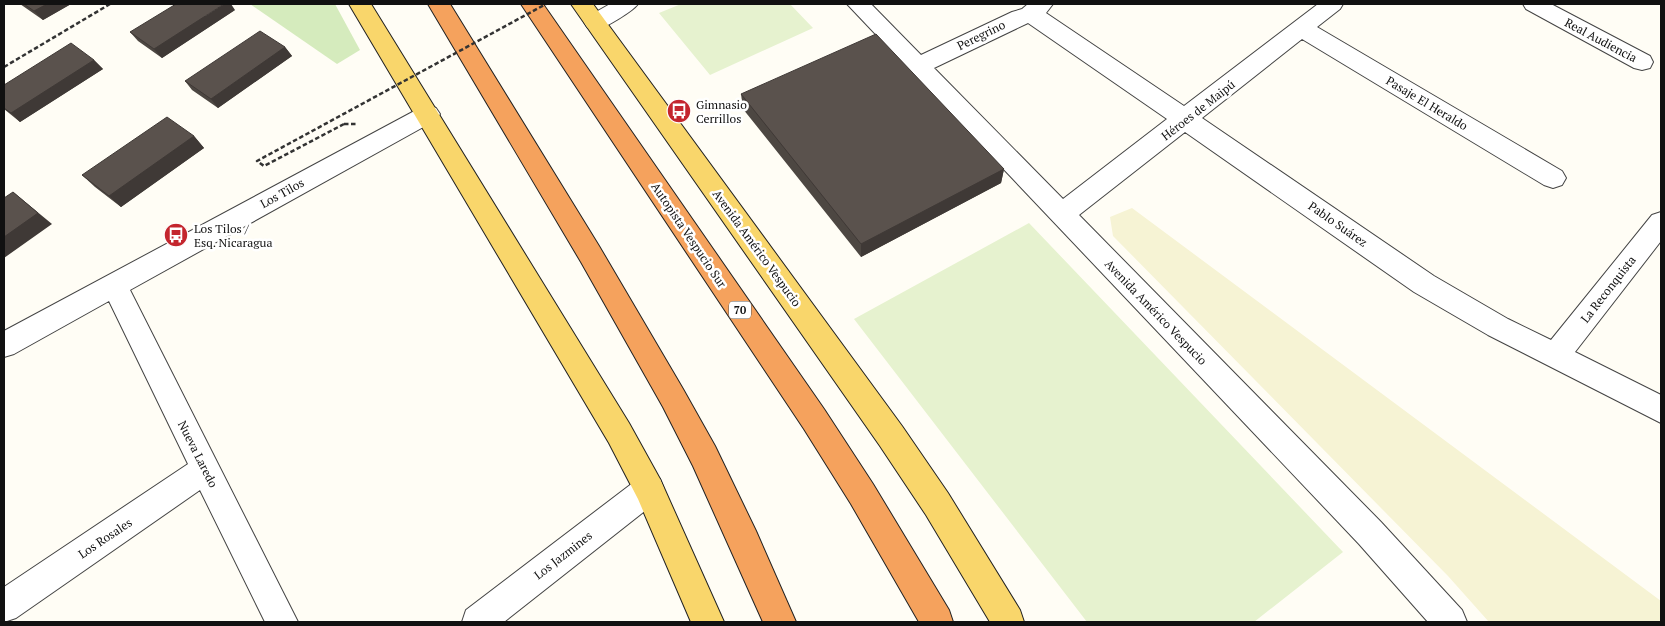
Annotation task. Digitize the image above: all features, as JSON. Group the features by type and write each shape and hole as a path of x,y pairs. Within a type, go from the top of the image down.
{"highway":[{"path":"439,4 590,254 673,398 704,456 780,622"},
{"name":"Autopista Vespucio Sur","path":"532,4 814,419 862,494 937,622"}],"main road":[{"path":"360,4 588,380 649,489 686,568 708,622"},
{"name":"Avenida Américo Vespucio","path":"588,13 891,436 937,504 1008,622"}],"street":[{"path":"588,13 628,4"},
{"name":"Avenida Américo Vespucio","path":"858,4 1370,532 1447,621"},
{"name":"Héroes de Maipú","path":"1061,215 1187,119 1332,4"},
{"name":"Real Audiencia","path":"1534,4 1642,62"},
{"name":"Peregrino","path":"918,66 1036,9"},
{"name":"Pablo Suárez","path":"1036,9 1038,18 1424,284 1477,316 1661,410"},
{"name":"Pasaje El Heraldo","path":"1302,29 1553,178"},
{"name":"Los Tilos","path":"4,345 428,114"},
{"name":"La Reconquista","path":"1556,356 1661,222"},
{"name":"Nueva Laredo","path":"114,285 282,622"},
{"name":"Los Rosales","path":"4,606 206,469"},
{"name":"Los Jazmines","path":"478,622 649,489"}],"path":[{"path":"4,67 110,4"},
{"path":"344,124 264,166 257,161 546,4"}],"shaded area":[{"path":"1132,208 1661,601 1661,622 1489,622 1448,576 1113,236 1110,217"}],"green space":[{"path":"250,4 335,4 360,50 337,64"},
{"path":"681,4 790,4 813,28 710,75 659,13"},
{"path":"1029,223 1343,552 1254,622 1087,622 854,319"}],"building":[{"path":"24,4 47,4 34,11"},
{"path":"176,4 224,4 154,49 130,32"},
{"path":"260,31 285,47 211,99 185,81"},
{"path":"876,34 1004,169 861,244 741,94"},
{"path":"71,43 94,60 11,113 4,108 4,85"},
{"path":"167,117 194,136 109,196 82,175"},
{"path":"13,192 38,213 4,237 4,198"}],"place":[{"name":"Gimnasio Cerrillos","path":"679,111"},
{"name":"Los Tilos / Esq. Nicaragua","path":"176,235"}]}
